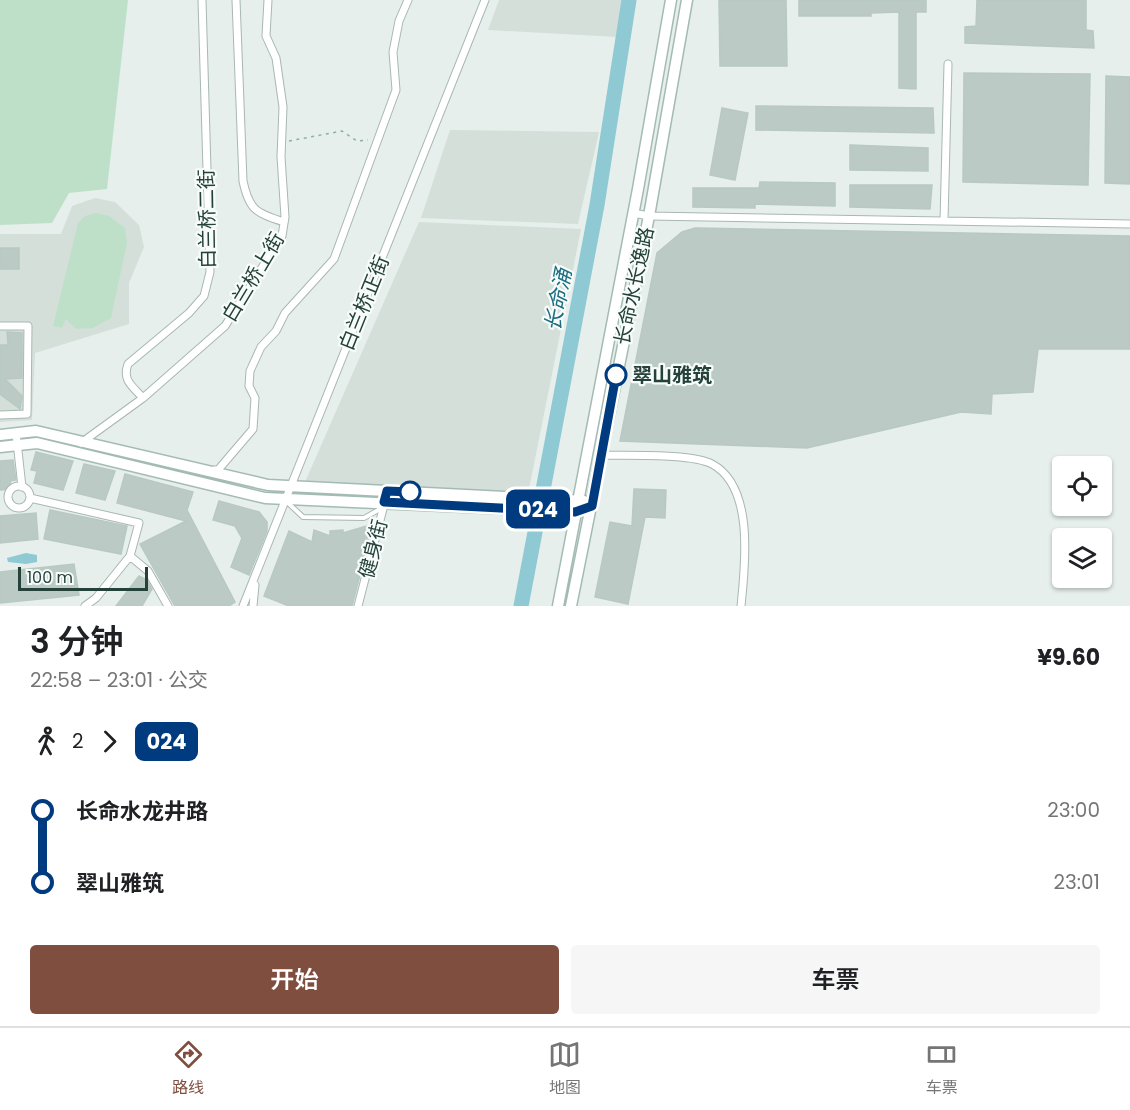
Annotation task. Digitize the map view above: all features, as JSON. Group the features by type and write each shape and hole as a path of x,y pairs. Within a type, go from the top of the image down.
{"street":[{"name":"白兰桥二街","path":"143,398 126,380 125,373 128,364 189,313 204,296 210,272 201,0"},
{"path":"236,0 247,202 256,212 284,222"},
{"name":"白兰桥上街","path":"79,447 143,398 225,326 282,236 284,222 283,107 276,58 266,36 268,0"},
{"path":"206,471 218,470 253,429 255,398 249,386 250,371 261,347 276,331 285,314 334,260 396,90 393,52 399,21 408,0"},
{"name":"白兰桥正街","path":"243,606 485,0"},
{"name":"长命水长逸路","path":"558,606 671,0"},
{"name":"长命水长逸路","path":"572,606 649,216 687,0"},
{"path":"944,221 948,64"},
{"path":"633,213 649,216 1130,224"},
{"path":"0,326 28,326 27,414 0,415"},
{"path":"0,435 36,431 79,447 265,498 523,502 551,498 579,500 593,505"},
{"path":"16,433 22,487"},
{"path":"0,447 37,443 79,447 289,487 385,500"},
{"path":"602,455 678,458 711,464 731,481 744,519 741,606"},
{"path":"22,487 28,491 30,498 28,504 22,508 15,507 10,502 9,495 12,489 22,487"},
{"path":"30,498 139,523 130,556 96,598 85,606"},
{"name":"健身街","path":"358,606 385,500"},
{"path":"0,503 10,502"},
{"path":"523,502 550,510 575,512 593,505"},
{"path":"130,556 148,571 168,606"},
{"path":"253,606 255,578"}],"lane":[{"path":"285,500 303,518 364,518 385,500"}],"path":[{"path":"282,142 342,131 357,141 377,140"}],"shaded area":[{"path":"499,0 623,0 618,37 488,30"},
{"path":"450,130 599,132 578,224 421,218"},
{"path":"95,198 115,202 139,225 144,247 129,283 129,324 35,353 32,420 0,422 0,234 61,234 72,206"},
{"path":"419,222 581,229 528,494 305,482"}],"green space":[{"path":"0,0 128,0 107,189 69,193 52,223 0,225"},
{"path":"96,213 109,216 125,228 127,243 111,318 93,328 76,329 66,319 62,328 53,326 78,223 85,216"}],"water":[{"path":"26,553 37,555 37,562 26,564 8,562 7,558"}],"building":[{"path":"719,0 786,0 787,66 720,66"},
{"path":"799,0 926,0 926,12 916,12 916,89 899,88 899,12 871,13 871,16 799,16"},
{"path":"977,0 1086,0 1086,30 1093,31 1094,48 965,43 965,27 976,26"},
{"path":"964,73 1090,74 1088,185 963,182"},
{"path":"1106,76 1130,77 1130,184 1105,183"},
{"path":"756,106 933,108 934,133 756,130"},
{"path":"722,108 748,113 735,180 710,175"},
{"path":"850,145 928,148 928,171 850,170"},
{"path":"760,182 835,183 835,206 755,204 755,208 693,207 693,188 759,188"},
{"path":"850,185 932,185 930,209 850,207"},
{"path":"695,228 1130,236 1130,349 1038,349 1033,392 992,394 991,414 961,412 807,448 620,441 657,253 682,232"},
{"path":"0,248 19,248 19,269 0,269"},
{"path":"7,332 22,333 22,378 5,379 22,396 20,409 0,394 0,345 8,345"},
{"path":"36,452 73,461 63,490 34,483 37,471 31,470"},
{"path":"13,460 16,480 10,481 12,489 0,490 0,461"},
{"path":"84,464 115,471 105,500 76,493"},
{"path":"125,474 193,492 187,510 235,602 229,606 175,606 140,544 186,521 117,503"},
{"path":"634,489 666,490 665,518 645,517 628,604 595,597 610,522 632,526"},
{"path":"219,501 259,512 267,522 267,531 249,575 231,567 242,538 235,526 213,520"},
{"path":"50,510 127,526 121,554 44,539"},
{"path":"36,513 38,539 0,543 0,516"},
{"path":"373,524 352,606 289,606 264,596 289,531 312,542 314,530 330,536 330,531 343,530 343,533"},
{"path":"74,564 79,595 0,603 0,572"},
{"path":"139,576 147,580 152,589 142,606 116,606"}],"waterway":[{"name":"长命涌","path":"521,606 597,205 629,0"}],"bus line":[{"name":"024","path":"410,492 387,491 384,502 575,512 592,506 616,375"}],"place":[{"name":"翠山雅筑","path":"616,375"}]}
